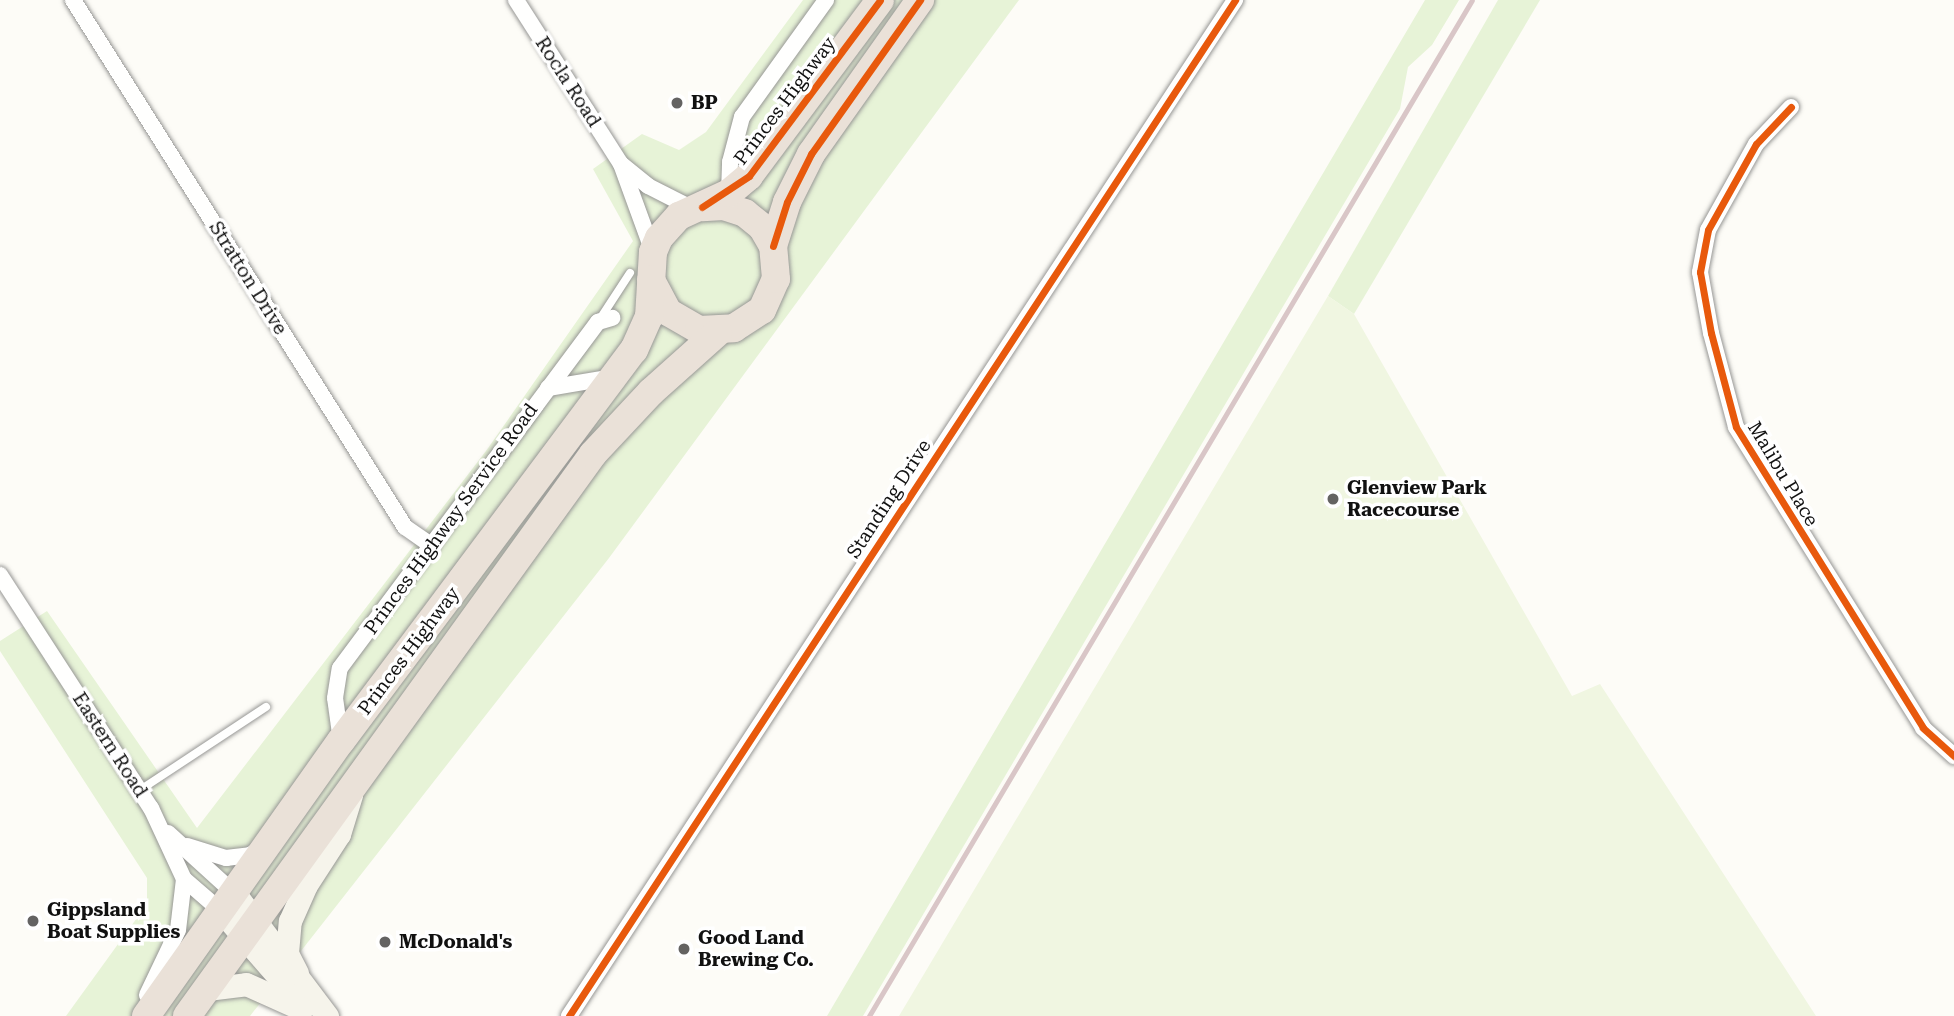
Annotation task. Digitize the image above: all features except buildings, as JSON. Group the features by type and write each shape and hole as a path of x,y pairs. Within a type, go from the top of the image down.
{"highway":[{"name":"Princes Highway","path":"146,1016 341,741 634,350 649,317 641,276 668,225 729,193 749,176 880,0"},
{"name":"Princes Highway","path":"196,1007 593,454 651,392 718,332 749,321 771,295 776,271 773,246 787,202 811,154 920,0"},
{"path":"698,208 724,206 745,214 762,227 773,246"},
{"name":"Princes Highway","path":"641,276 675,318 699,330 718,332"},
{"path":"341,741 358,747 375,737 421,694"}],"street":[{"name":"Stratton Drive","path":"74,0 405,527 432,546"},
{"name":"Rocla Road","path":"516,0 621,164 653,252"},
{"path":"729,193 730,162 742,117 826,0"},
{"name":"Standing Drive","path":"569,1016 1235,0"},
{"name":"Malibu Place","path":"1791,107 1756,144 1708,230 1700,272 1710,333 1736,427 1923,728 1954,756"},
{"name":"Rocla Road","path":"621,164 648,186 698,208"},
{"name":"Princes Highway Service Road","path":"341,741 335,698 340,668 548,388 605,320"},
{"path":"548,388 614,377"},
{"name":"Eastern Road","path":"0,575 151,808 184,879 228,903"},
{"path":"316,1015 287,953 290,921 306,885 339,834 354,787"},
{"path":"151,808 172,838 228,903 297,973"},
{"path":"172,838 205,854 226,858 250,855 270,842"},
{"path":"137,1016 178,930 184,879"},
{"path":"253,929 316,1015"},
{"path":"196,1007 246,984 316,1015"}],"lane":[{"path":"605,320 641,276"},
{"path":"140,790 266,707"}],"green space":[{"path":"803,0 1019,0 609,558 250,1016 66,1016 147,904 147,878 0,651 0,641 47,611 197,828 486,451 633,241 593,169 642,134 679,150 706,132"},
{"path":"1425,0 1459,0 1432,45 1408,67 1400,109 863,1016 827,1016"},
{"path":"1498,0 1540,0 1354,314 1328,296"},
{"name":"Glenview Park Racecourse","path":"1328,296 1354,314 1572,696 1600,684 1816,1016 899,1016"}],"railway":[{"path":"869,1016 1472,0"}],"cycle path":[{"path":"702,207 749,176 880,0"},
{"path":"773,246 787,202 811,154 920,0"},
{"path":"569,1016 1235,0"},
{"path":"1791,107 1756,144 1708,230 1700,272 1711,333 1736,427 1923,728 1954,756"}],"place":[{"name":"BP","path":"677,103"},
{"name":"Glenview Park Racecourse","path":"1333,499"},
{"name":"Gippsland Boat Supplies","path":"33,921"},
{"name":"McDonald's","path":"385,942"},
{"name":"Good Land Brewing Co.","path":"684,949"}]}
